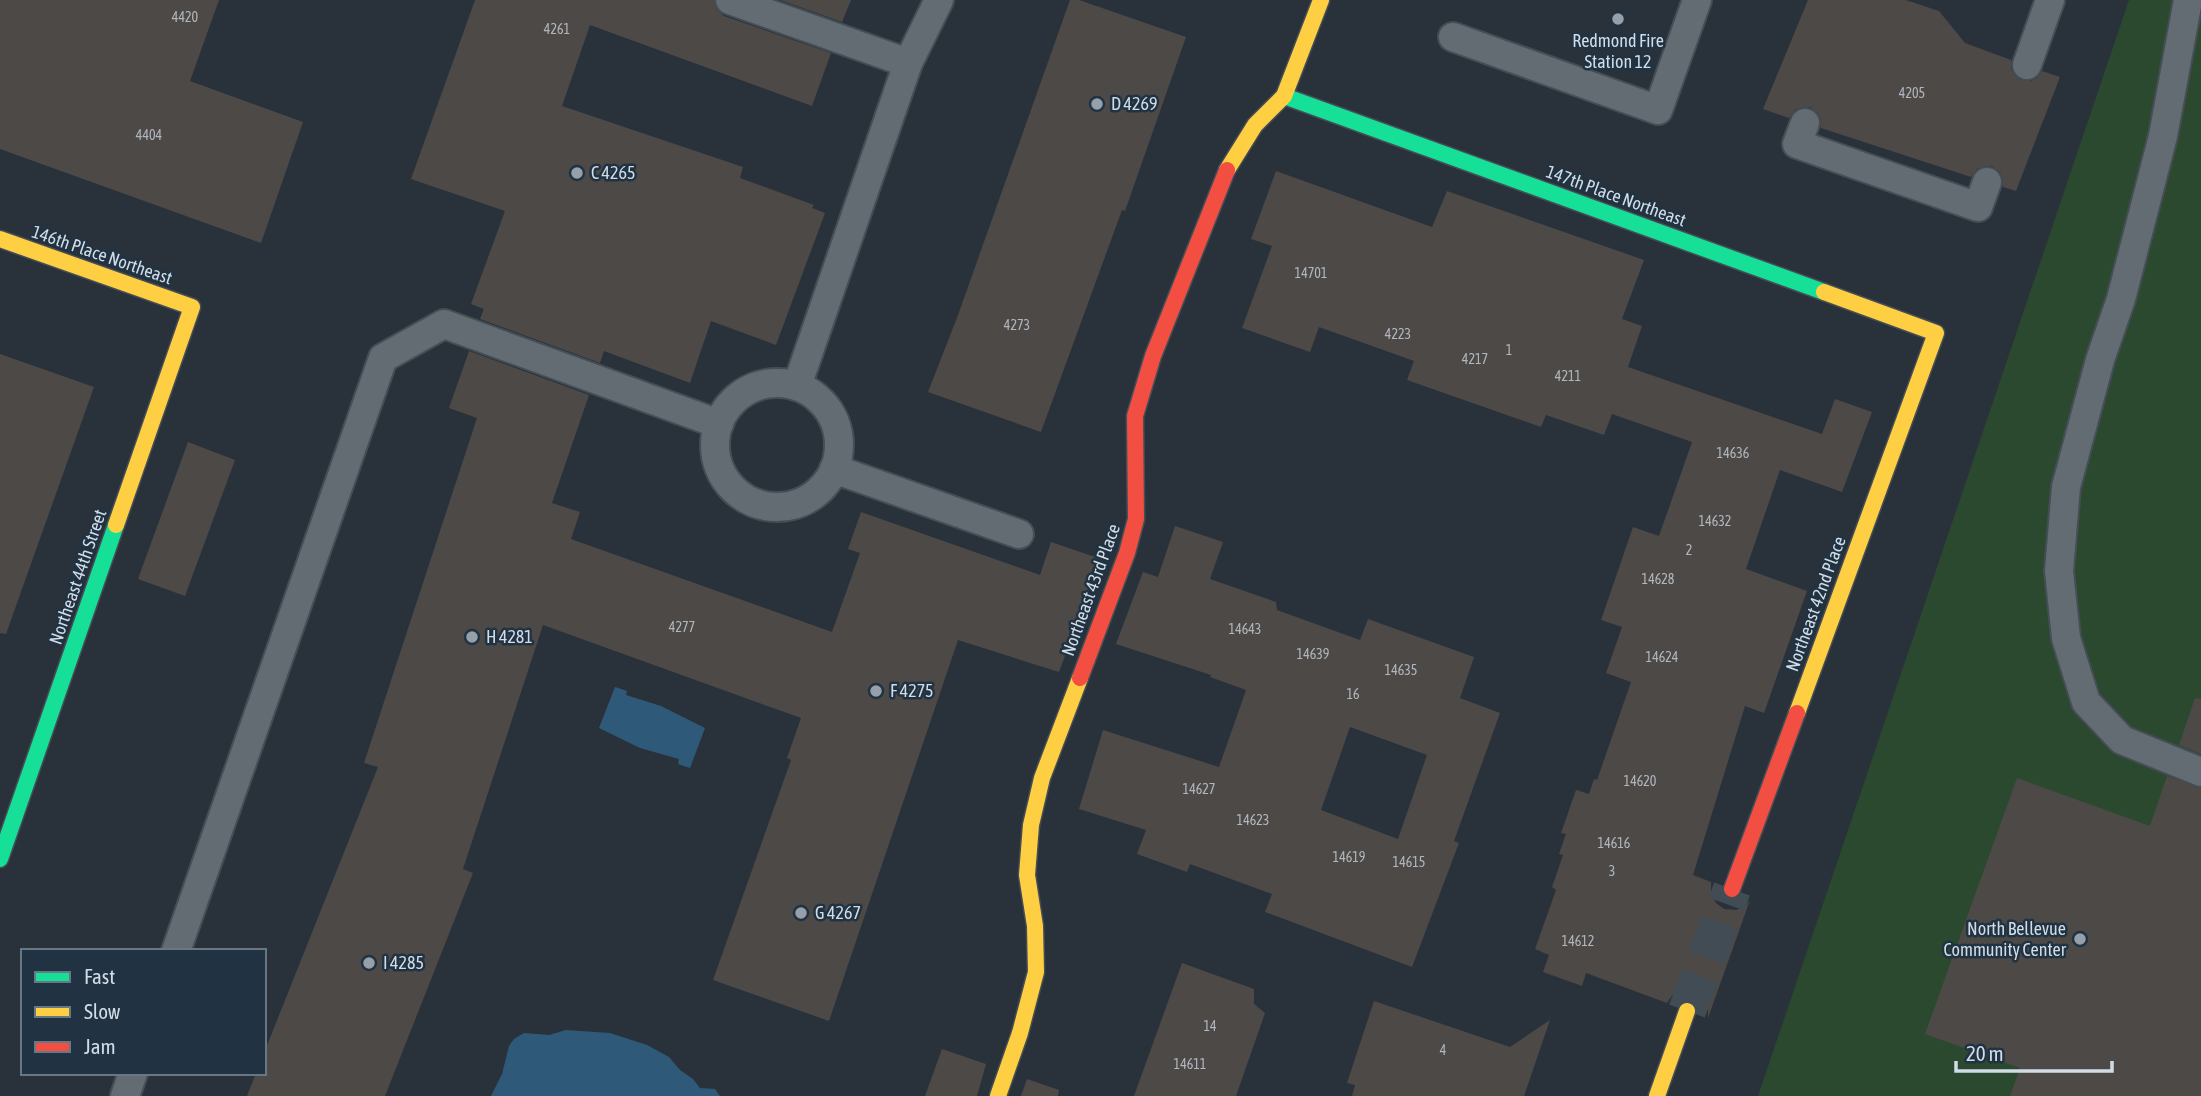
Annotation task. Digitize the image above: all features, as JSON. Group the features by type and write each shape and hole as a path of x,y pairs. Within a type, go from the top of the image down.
{"street":[{"name":"Northeast 43rd Place","path":"998,1096 1020,1033 1036,972 1035,926 1027,875 1031,825 1042,778 1127,553 1136,519 1135,415 1153,356 1230,163 1255,125 1284,96 1321,0"},
{"name":"147th Place Northeast","path":"1284,96 1936,332"},
{"name":"146th Place Northeast","path":"0,239 192,307"},
{"name":"Northeast 44th Street","path":"0,859 192,307"},
{"name":"Northeast 42nd Place","path":"1732,889 1936,332"},
{"path":"1657,1096 1687,1011"}],"lane":[{"path":"730,0 908,63"},
{"path":"797,386 908,63 939,0"},
{"path":"1453,37 1658,110 1697,0"},
{"path":"2027,65 2050,0"},
{"path":"2188,0 2163,136 2121,299 2066,487 2059,571 2066,638 2086,702 2122,740 2201,772"},
{"path":"1805,123 1797,144 1978,207 1987,182"},
{"path":"177,949 383,358 444,324 719,424"},
{"path":"771,383 797,386 811,393 826,407 836,425 839,445 834,469 826,483 811,497 793,506 773,507 753,503 736,492 723,476 716,457 715,437 721,417 734,400 751,388 771,383"},
{"path":"834,469 1019,534"},
{"path":"125,1096 132,1075"}],"green space":[{"path":"2129,0 2201,0 2201,1096 1758,1096"}],"water":[{"path":"615,687 627,691 626,695 661,706 705,728 690,768 678,764 679,759 640,748 599,728"},
{"path":"566,1030 610,1033 647,1045 669,1057 700,1088 715,1089 720,1096 491,1096 514,1039 524,1033 549,1035"}],"building":[{"path":"0,0 219,0 190,81 303,122 261,243 0,149"},
{"path":"475,0 714,0 717,10 724,16 831,53 812,106 590,25 562,106 743,167 740,178 814,205 812,208 825,213 776,345 711,321 690,383 604,351 600,363 480,319 484,309 471,304 505,211 411,179"},
{"path":"780,0 851,0 842,22"},
{"path":"1070,0 1079,0 1186,37 1125,211 1122,210 1041,432 928,392"},
{"path":"1808,0 1906,0 1939,11 1965,43 2011,60 2011,69 2021,80 2031,81 2042,71 2060,77 2016,191 2003,187 2000,172 1992,166 1977,169 1971,177 1821,128 1818,113 1810,107 1795,110 1789,118 1763,109"},
{"path":"1276,171 1432,227 1447,191 1644,260 1622,319 1642,326 1628,367 1822,434 1835,399 1872,412 1842,492 1780,470 1746,569 1807,591 1764,713 1745,706 1693,875 1711,882 1711,893 1716,903 1724,909 1736,910 1750,900 1708,1018 1708,1006 1703,996 1695,991 1682,990 1673,994 1667,1003 1586,973 1582,986 1543,972 1549,955 1535,949 1556,890 1552,887 1563,855 1559,854 1566,834 1561,833 1576,790 1589,794 1594,779 1597,780 1631,682 1606,673 1622,627 1601,620 1633,527 1659,536 1692,442 1612,414 1604,435 1546,415 1541,427 1407,380 1414,361 1319,327 1310,352 1242,328 1272,246 1251,239"},
{"path":"469,351 589,395 552,503 580,512 571,539 832,632 860,553 848,549 861,512 1040,575 1051,542 1101,559 1059,672 958,640 829,1021 713,980 791,760 787,758 801,718 543,625 463,869 473,873 385,1096 247,1096 255,1075 266,1075 266,1048 378,767 364,763 477,418 449,408"},
{"path":"0,354 94,387 6,634 0,633"},
{"path":"188,442 235,460 185,596 138,579"},
{"path":"1175,526 1223,542 1210,579 1276,602 1277,610 1360,640 1368,619 1474,657 1460,698 1500,713 1454,841 1459,843 1412,967 1265,912 1272,894 1190,864 1187,872 1137,854 1146,830 1079,809 1103,730 1219,767 1246,690 1210,677 1211,675 1116,644 1143,572 1158,577","holes":["1350,727 1427,755 1398,839 1321,810"]},
{"path":"2195,698 2201,699 2201,754 2179,745"},
{"name":"North Bellevue Community Center","path":"2167,776 2201,788 2201,1096 2010,1096 2020,1068 1925,1034 2017,778 2150,826"},
{"path":"1182,963 1254,989 1254,1004 1265,1013 1236,1096 1134,1096"},
{"path":"1374,1001 1510,1047 1550,1020 1524,1096 1352,1096 1355,1085 1347,1083"},
{"path":"942,1049 986,1064 977,1096 925,1096"},
{"path":"1027,1079 1059,1090 1058,1096 1021,1096"}],"tunnel":[{"path":"1687,1011 1732,889"}],"traffic: fast":[{"path":"1284,96 1824,292"},
{"path":"0,859 116,525"}],"traffic: slow":[{"path":"1227,170 1255,125 1284,96 1321,0"},
{"path":"0,239 192,307 116,525"},
{"path":"1797,713 1936,333 1824,292"},
{"path":"998,1096 1020,1033 1036,972 1035,926 1027,875 1031,825 1042,778 1080,678"},
{"path":"1657,1096 1687,1011"}],"traffic: jam":[{"path":"1080,678 1127,553 1136,519 1135,416 1153,356 1227,170"},
{"path":"1732,889 1797,713"}],"place":[{"name":"Redmond Fire Station 12","path":"1618,19"},
{"name":"D 4269","path":"1097,104"},
{"name":"C 4265","path":"577,173"},
{"name":"H 4281","path":"472,637"},
{"name":"F 4275","path":"876,691"},
{"name":"G 4267","path":"801,913"},
{"name":"North Bellevue Community Center","path":"2080,939"},
{"name":"I 4285","path":"369,963"}]}
